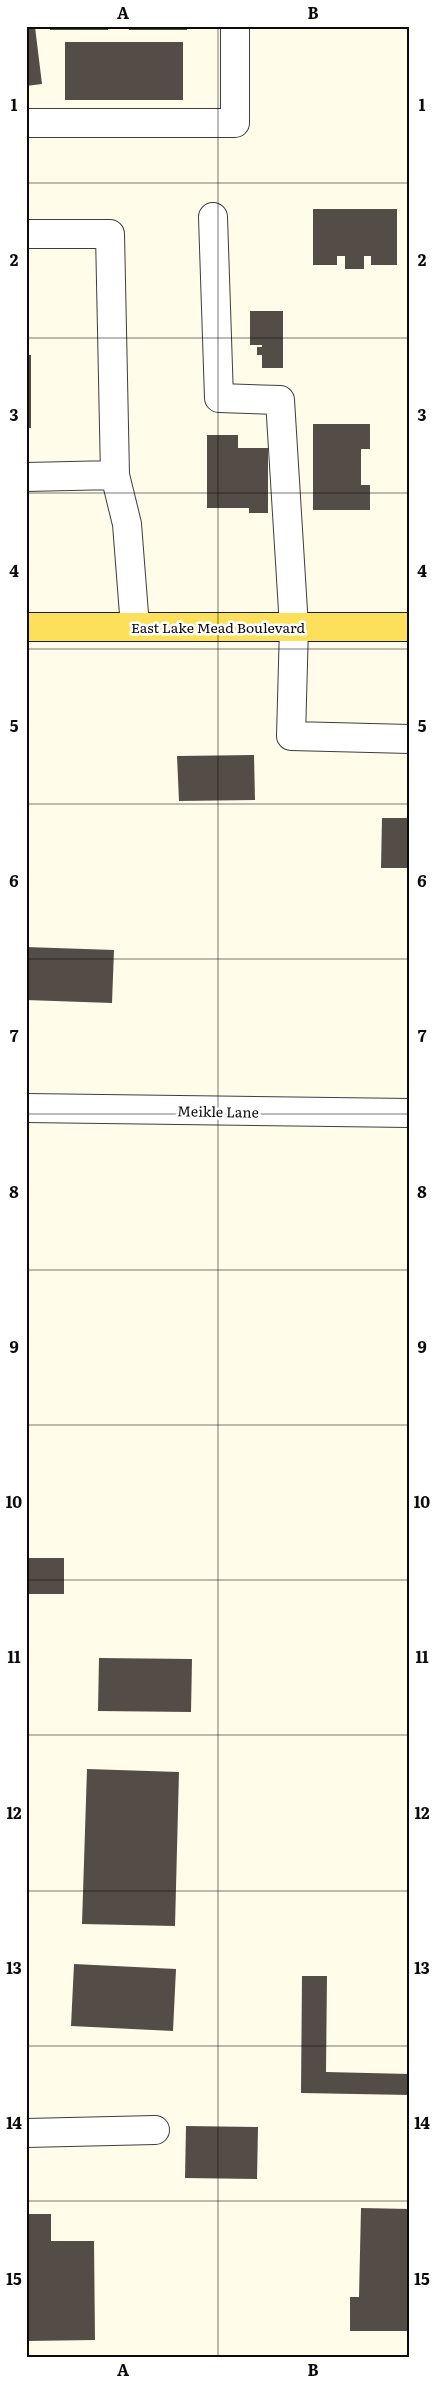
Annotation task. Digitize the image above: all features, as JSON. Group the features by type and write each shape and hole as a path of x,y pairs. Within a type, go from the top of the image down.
{"main road":[{"name":"East Lake Mead Boulevard","path":"26,627 410,627"}],"street":[{"path":"26,123 235,123 235,26"},
{"path":"213,217 219,398 280,400 294,627 291,736 410,739"},
{"path":"26,234 110,234 115,475 127,524 135,627"},
{"path":"26,477 115,475"},
{"name":"Meikle Lane","path":"26,1108 410,1113"},
{"path":"26,2133 155,2130"}],"building":[{"path":"50,26 108,26 108,30 50,30"},
{"path":"129,26 187,26 187,30 129,30"},
{"path":"35,27 42,84 26,86 26,28"},
{"path":"65,42 183,42 183,100 65,100"},
{"path":"313,209 397,209 397,265 371,265 371,256 364,256 364,269 345,269 345,256 337,256 337,265 313,265"},
{"path":"250,311 283,311 283,368 262,368 262,355 257,355 257,347 262,347 262,345 250,345"},
{"path":"26,355 31,355 31,428 26,428"},
{"path":"313,424 370,424 370,449 361,449 361,485 370,485 370,510 313,510"},
{"path":"207,435 238,435 238,448 268,448 268,513 249,513 249,508 207,508"},
{"path":"254,755 255,800 179,801 177,756"},
{"path":"382,818 410,818 410,868 381,868"},
{"path":"26,947 114,950 112,1003 26,1000"},
{"path":"26,1558 64,1558 64,1594 26,1594"},
{"path":"99,1658 192,1659 191,1712 98,1711"},
{"path":"87,1769 179,1772 175,1926 82,1924"},
{"path":"74,1964 176,1969 173,2031 71,2026"},
{"path":"302,1976 327,1976 326,2072 410,2074 410,2095 301,2093"},
{"path":"186,2126 258,2127 257,2179 185,2178"},
{"path":"361,2208 410,2209 410,2331 350,2331 350,2297 359,2297"},
{"path":"26,2214 51,2214 51,2241 94,2241 95,2340 26,2341"}]}
